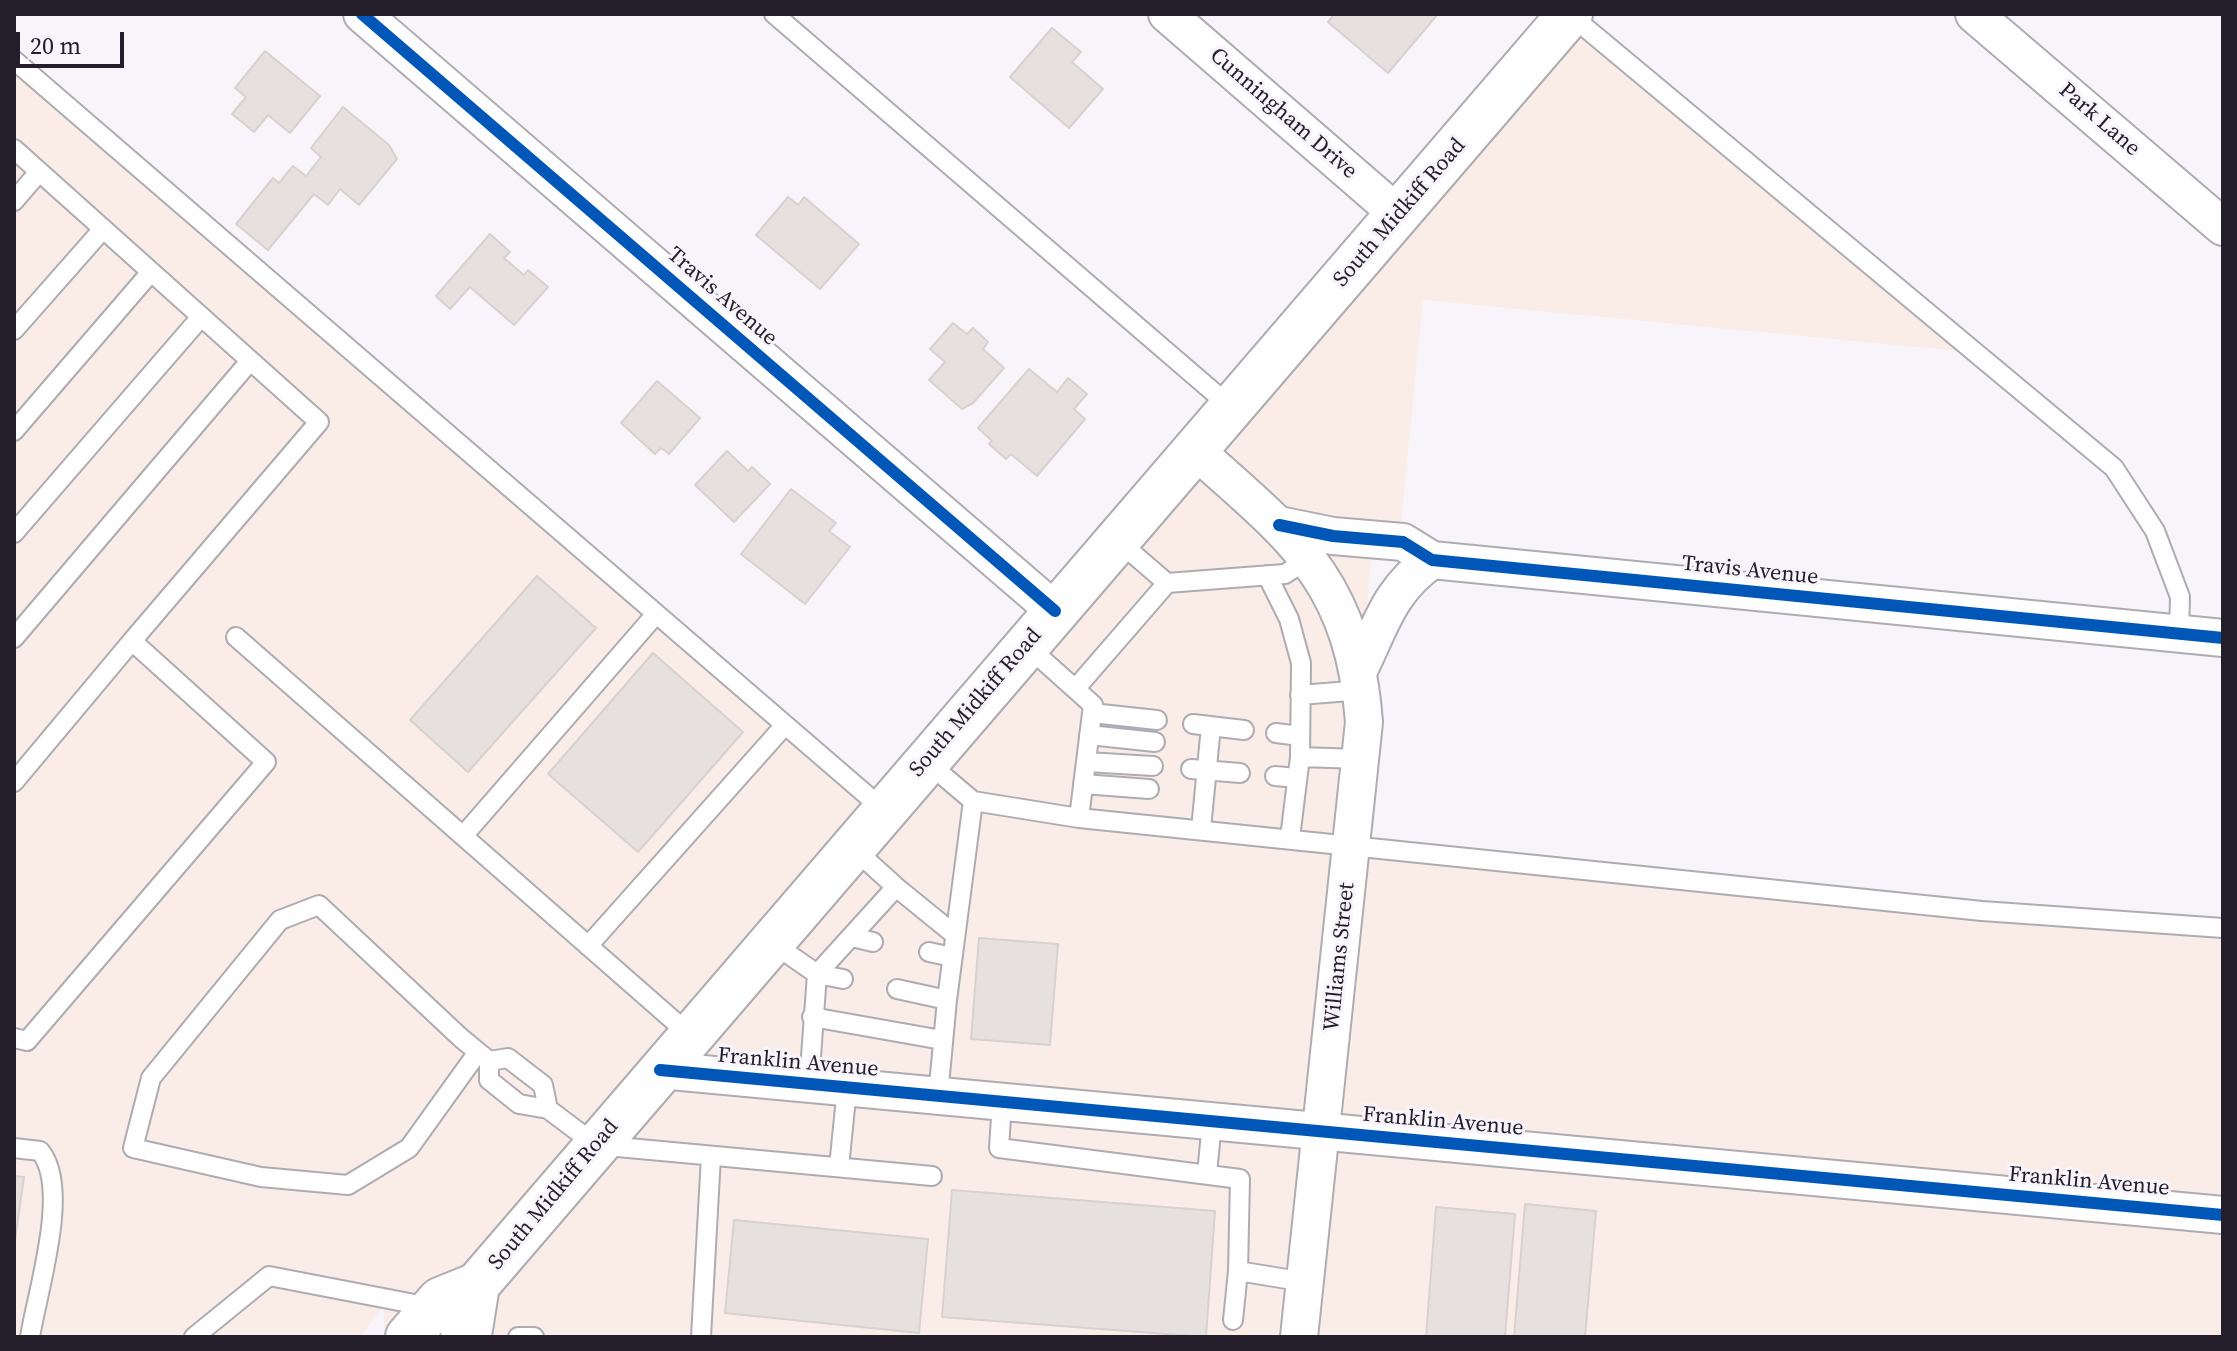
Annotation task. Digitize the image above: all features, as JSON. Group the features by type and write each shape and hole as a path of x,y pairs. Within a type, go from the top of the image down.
{"main road":[{"name":"South Midkiff Road","path":"435,1327 470,1329 477,1285 1570,14"}],"street":[{"name":"Travis Avenue","path":"362,14 1055,611"},
{"name":"Cunningham Drive","path":"1167,14 1399,215"},
{"name":"Park Lane","path":"1974,14 2223,227"},
{"path":"1195,450 1279,525 1317,571"},
{"name":"Travis Avenue","path":"1279,525 1333,536 1403,542 1432,560 2223,638"},
{"path":"1360,681 1393,596 1408,577 1432,560"},
{"name":"Williams Street","path":"1299,1337 1364,722 1360,681 1350,637 1317,571"},
{"name":"Franklin Avenue","path":"660,1070 2223,1215"}],"lane":[{"path":"774,14 1232,408"},
{"path":"1570,14 2114,468 2155,531 2180,597 2179,634"},
{"path":"14,60 884,810"},
{"path":"14,149 319,422 14,782"},
{"path":"14,201 39,172"},
{"path":"14,330 103,229"},
{"path":"14,431 151,272"},
{"path":"14,533 201,317"},
{"path":"14,638 250,361"},
{"path":"1117,540 1167,583"},
{"path":"1076,688 1167,583 1317,571"},
{"path":"1267,575 1289,619 1301,663 1300,757 1290,838"},
{"path":"463,836 656,614"},
{"path":"236,637 690,1035"},
{"path":"14,1038 27,1041 266,762 132,641"},
{"path":"1026,645 1093,705 1079,818"},
{"path":"1300,695 1360,681"},
{"path":"1092,713 1157,720"},
{"path":"588,946 785,725"},
{"path":"1201,829 1197,793 1202,725 1244,730"},
{"path":"1276,733 1300,736"},
{"path":"1089,735 1155,742"},
{"path":"1300,757 1360,759"},
{"path":"926,761 973,801 1079,818 1982,911 2223,928"},
{"path":"1087,762 1153,766"},
{"path":"1199,770 1240,773"},
{"path":"1275,776 1297,778"},
{"path":"1083,784 1149,789"},
{"path":"938,1096 942,1040 973,801"},
{"path":"852,847 955,935"},
{"path":"809,1084 817,974 896,887"},
{"path":"484,1056 409,1148 348,1185 261,1177 133,1148 151,1078 280,920 319,905 484,1056 489,1080 519,1104 548,1109 596,1145 932,1176"},
{"path":"852,937 873,942"},
{"path":"770,941 817,974 843,979"},
{"path":"929,952 952,957"},
{"path":"897,989 947,1000"},
{"path":"812,1017 942,1040"},
{"path":"484,1056 508,1058 543,1085 548,1109"},
{"path":"839,1167 847,1088"},
{"path":"1002,1102 999,1148 1240,1179 1238,1271 1233,1320"},
{"path":"1207,1174 1212,1122"},
{"path":"14,1148 40,1151 52,1172 52,1216 30,1337"},
{"path":"701,1337 711,1156"},
{"path":"1238,1271 1305,1282"},
{"path":"194,1337 269,1276 435,1327"},
{"path":"518,1337 534,1337"}],"shaded area":[{"path":"1564,14 1969,352 1423,300 1398,555 1372,553 1344,843 2223,926 2223,1337 384,1337 384,1305 360,1337 14,1337 14,62 881,806"}],"building":[{"path":"1334,14 1438,14 1388,73 1328,22"},
{"path":"1052,28 1081,52 1072,62 1103,89 1069,128 1010,77"},
{"path":"265,51 320,96 290,133 268,115 254,132 232,114 246,97 235,88"},
{"path":"343,107 389,145 397,159 359,205 340,189 328,205 314,194 268,250 236,224 273,178 279,183 293,166 306,176 321,157 311,148"},
{"path":"788,197 798,205 804,197 859,244 820,289 756,235"},
{"path":"490,234 510,252 504,258 524,275 528,270 548,287 514,325 470,287 450,309 436,296"},
{"path":"953,323 967,334 973,328 988,342 983,349 1004,368 973,403 962,409 929,380 945,362 930,349"},
{"path":"1029,369 1057,392 1068,378 1087,394 1074,409 1085,419 1037,476 1011,454 1006,459 989,444 992,441 978,428"},
{"path":"657,381 700,418 669,454 661,448 655,454 621,423"},
{"path":"727,451 748,471 752,467 770,484 734,522 695,485"},
{"path":"791,489 836,523 829,531 850,547 805,604 741,554"},
{"path":"537,576 596,628 468,772 410,720"},
{"path":"653,653 743,732 638,852 548,774"},
{"path":"979,938 1058,944 1050,1045 971,1039"},
{"path":"14,1176 24,1177 14,1247"},
{"path":"952,1190 1215,1211 1206,1337 942,1317"},
{"path":"1525,1204 1596,1211 1585,1337 1514,1337"},
{"path":"1436,1207 1515,1214 1505,1337 1426,1337"},
{"path":"734,1220 928,1239 919,1333 725,1313"}],"cycle path":[{"path":"362,14 1055,611"},
{"path":"1279,525 1333,536 1403,542 1432,560 2223,638"},
{"path":"660,1070 2223,1215"}]}
